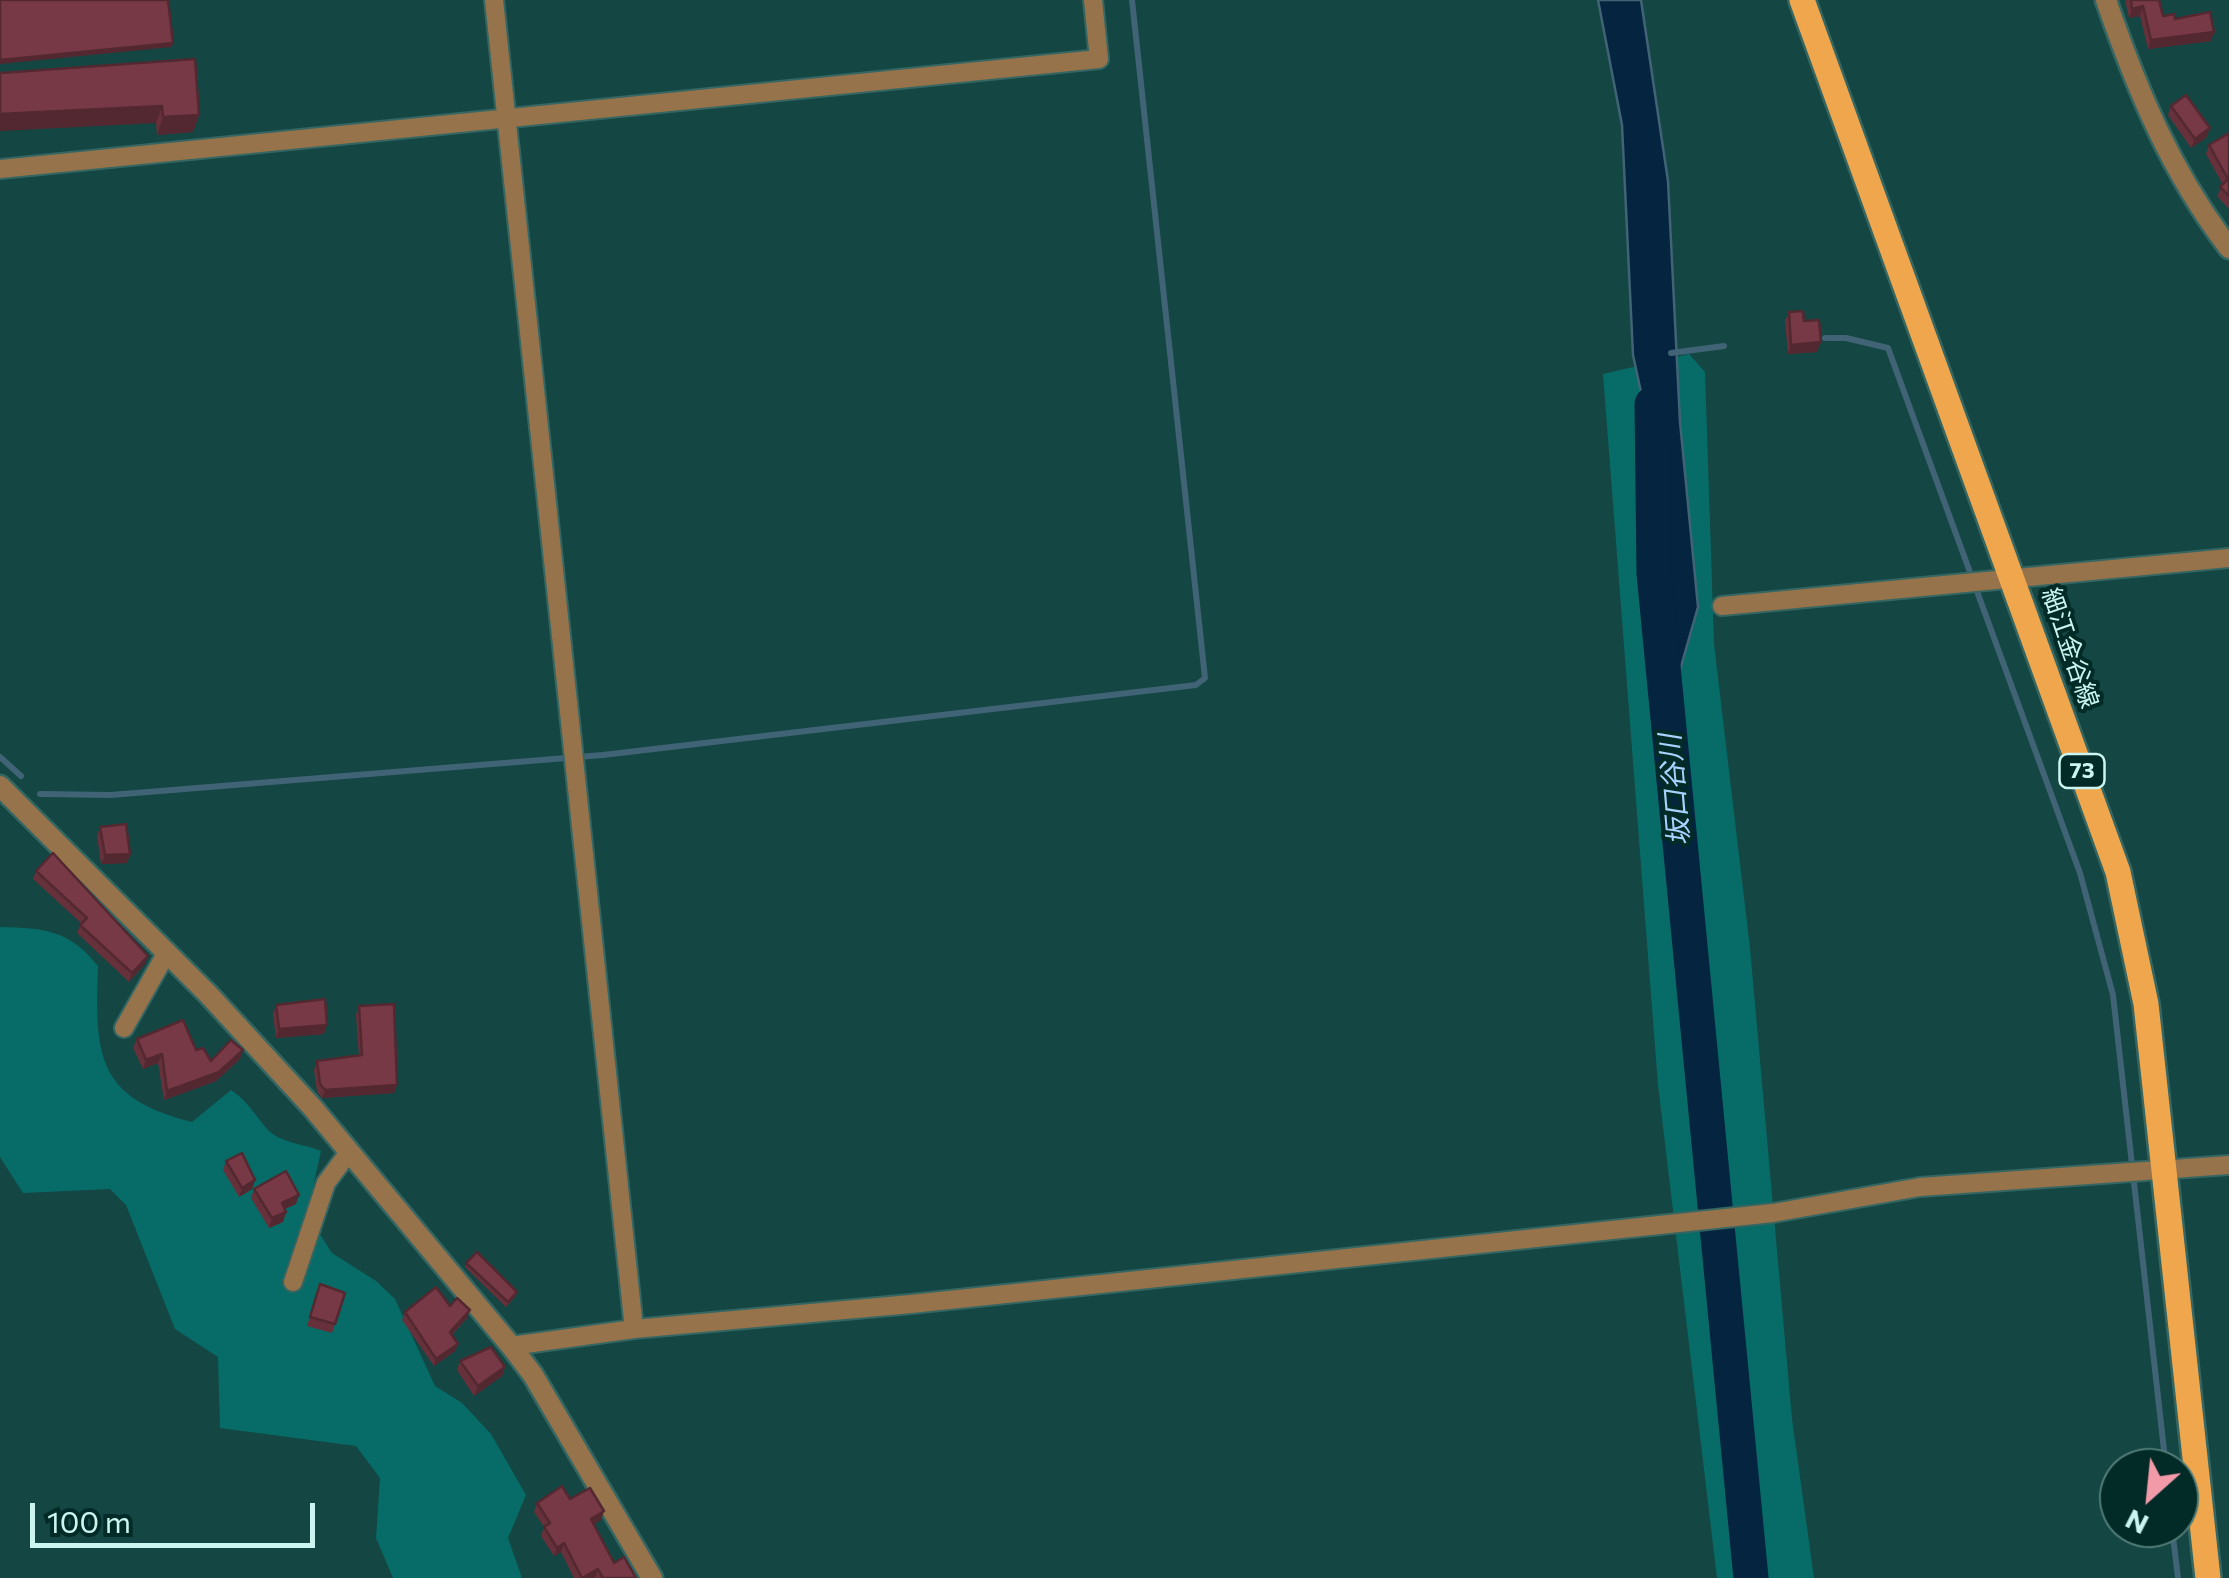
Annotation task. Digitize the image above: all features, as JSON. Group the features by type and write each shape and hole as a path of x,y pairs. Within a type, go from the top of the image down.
{"main road":[{"name":"細江金谷線","path":"1802,0 2118,872 2146,1004 2156,1171 2208,1578"}],"street":[{"path":"494,0 634,1329"},
{"path":"0,169 1099,59 1093,0"},
{"path":"2106,0 2144,106 2194,200 2229,248"},
{"path":"1722,606 2229,558"},
{"path":"0,786 167,952 349,1152 511,1346 543,1391 652,1578"},
{"path":"124,1028 167,952"},
{"path":"293,1282 326,1183 349,1152"},
{"path":"511,1346 634,1329 911,1304 1774,1212 1920,1187 2229,1165"}],"shaded area":[{"path":"1598,0 1641,0 1668,181 1680,422 1698,607 1668,712 1659,624 1668,517 1633,355 1622,125"},
{"path":"1689,354 1705,372 1714,644 1750,948 1792,1419 1814,1578 1717,1578 1658,1085 1603,374"},
{"path":"0,927 55,933 77,945 98,966 101,1048 119,1086 136,1100 192,1122 231,1090 274,1135 321,1151 307,1214 332,1253 376,1281 395,1299 435,1386 462,1403 491,1434 526,1495 508,1538 522,1578 393,1578 376,1538 380,1478 356,1446 220,1428 218,1357 175,1329 126,1205 110,1189 23,1193 0,1157"}],"building":[{"path":"0,0 168,0 173,43 0,60"},
{"path":"2131,0 2159,0 2163,16 2174,14 2175,19 2210,12 2214,32 2151,40 2143,6 2132,9"},
{"path":"195,59 199,115 163,117 162,106 0,114 0,73"},
{"path":"2186,95 2210,128 2195,139 2171,106"},
{"path":"2229,133 2229,196 2220,187 2228,179 2209,145"},
{"path":"1803,311 1804,321 1819,320 1821,342 1791,345 1789,312"},
{"path":"126,824 130,854 105,855 100,827"},
{"path":"53,853 148,956 132,973 80,925 87,918 36,871"},
{"path":"325,999 327,1025 279,1029 276,1005"},
{"path":"394,1004 397,1085 325,1090 320,1084 317,1061 362,1055 359,1006"},
{"path":"183,1020 196,1050 203,1048 211,1061 231,1040 243,1050 219,1072 167,1091 162,1054 146,1060 137,1039"},
{"path":"242,1153 255,1180 242,1188 226,1161"},
{"path":"286,1171 299,1195 282,1203 286,1212 272,1218 254,1189"},
{"path":"477,1252 517,1292 508,1302 466,1263"},
{"path":"320,1284 345,1293 335,1324 310,1317"},
{"path":"436,1287 450,1306 457,1298 470,1310 450,1332 458,1344 436,1359 405,1312"},
{"path":"491,1347 505,1367 478,1386 460,1361"},
{"path":"562,1486 570,1499 590,1488 604,1511 591,1519 614,1563 624,1557 636,1578 603,1578 598,1569 582,1578 564,1543 557,1548 544,1527 550,1523 537,1503"}],"waterway":[{"path":"40,794 111,795 603,755 1196,685 1205,678 1132,0"},
{"path":"1825,338 1846,338 1888,348 2080,873 2113,995 2164,1448"},
{"path":"1671,353 1724,346"},
{"name":"坂口谷川","path":"1652,404 1654,573 1751,1578"},
{"path":"0,757 21,776"},
{"path":"2174,1548 2178,1578"}]}
